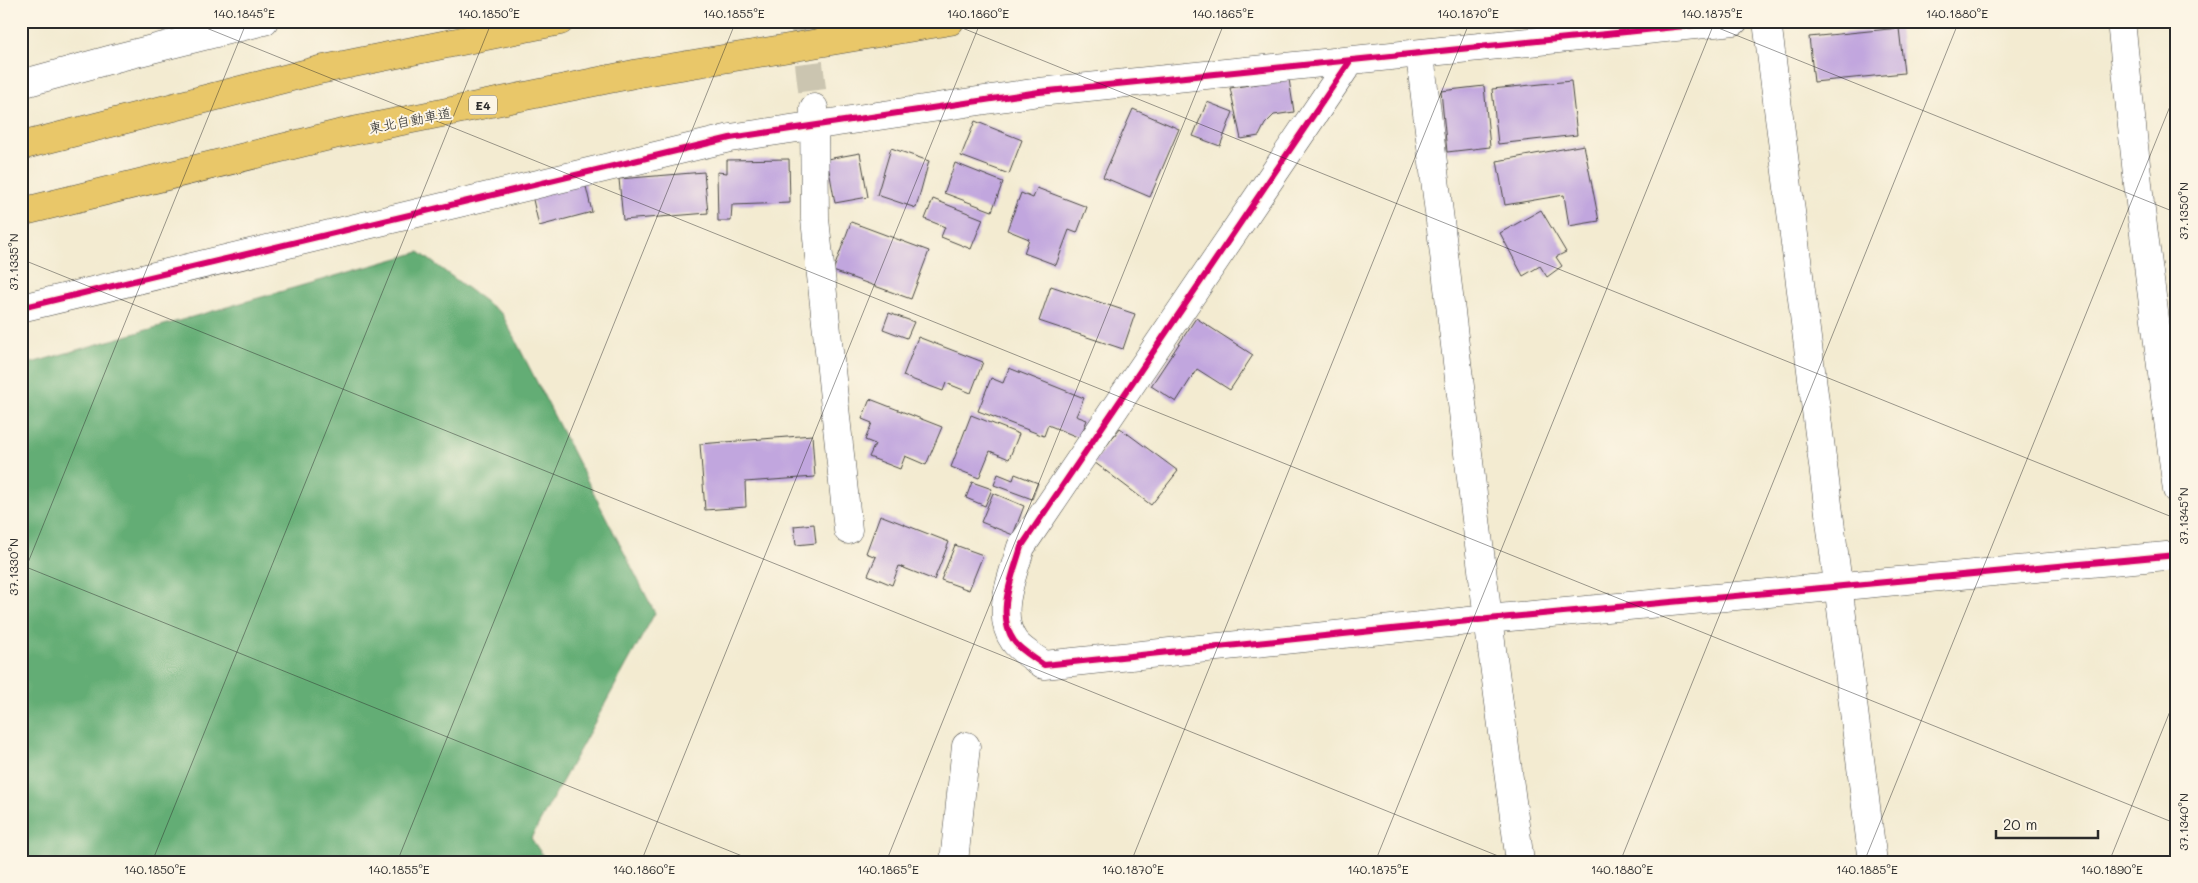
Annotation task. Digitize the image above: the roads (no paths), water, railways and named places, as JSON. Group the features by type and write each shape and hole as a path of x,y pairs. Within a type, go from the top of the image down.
{"highway":[{"path":"21,146 319,70 560,21"},
{"name":"東北自動車道","path":"21,212 357,130 639,73 950,21"}],"street":[{"path":"21,84 264,21"},
{"path":"21,308 730,138 814,116 1420,55 1734,21"},
{"path":"1767,21 1837,586 1874,862"},
{"path":"2121,21 2140,203 2177,490"},
{"path":"1420,55 1488,619 1520,862"},
{"path":"1350,61 1021,548 1008,591 1005,622 1014,642 1044,665 1488,619 2177,555"},
{"path":"814,116 815,219 848,530"},
{"path":"954,862 966,746"}],"tunnel":[{"path":"804,21 814,106"}]}
